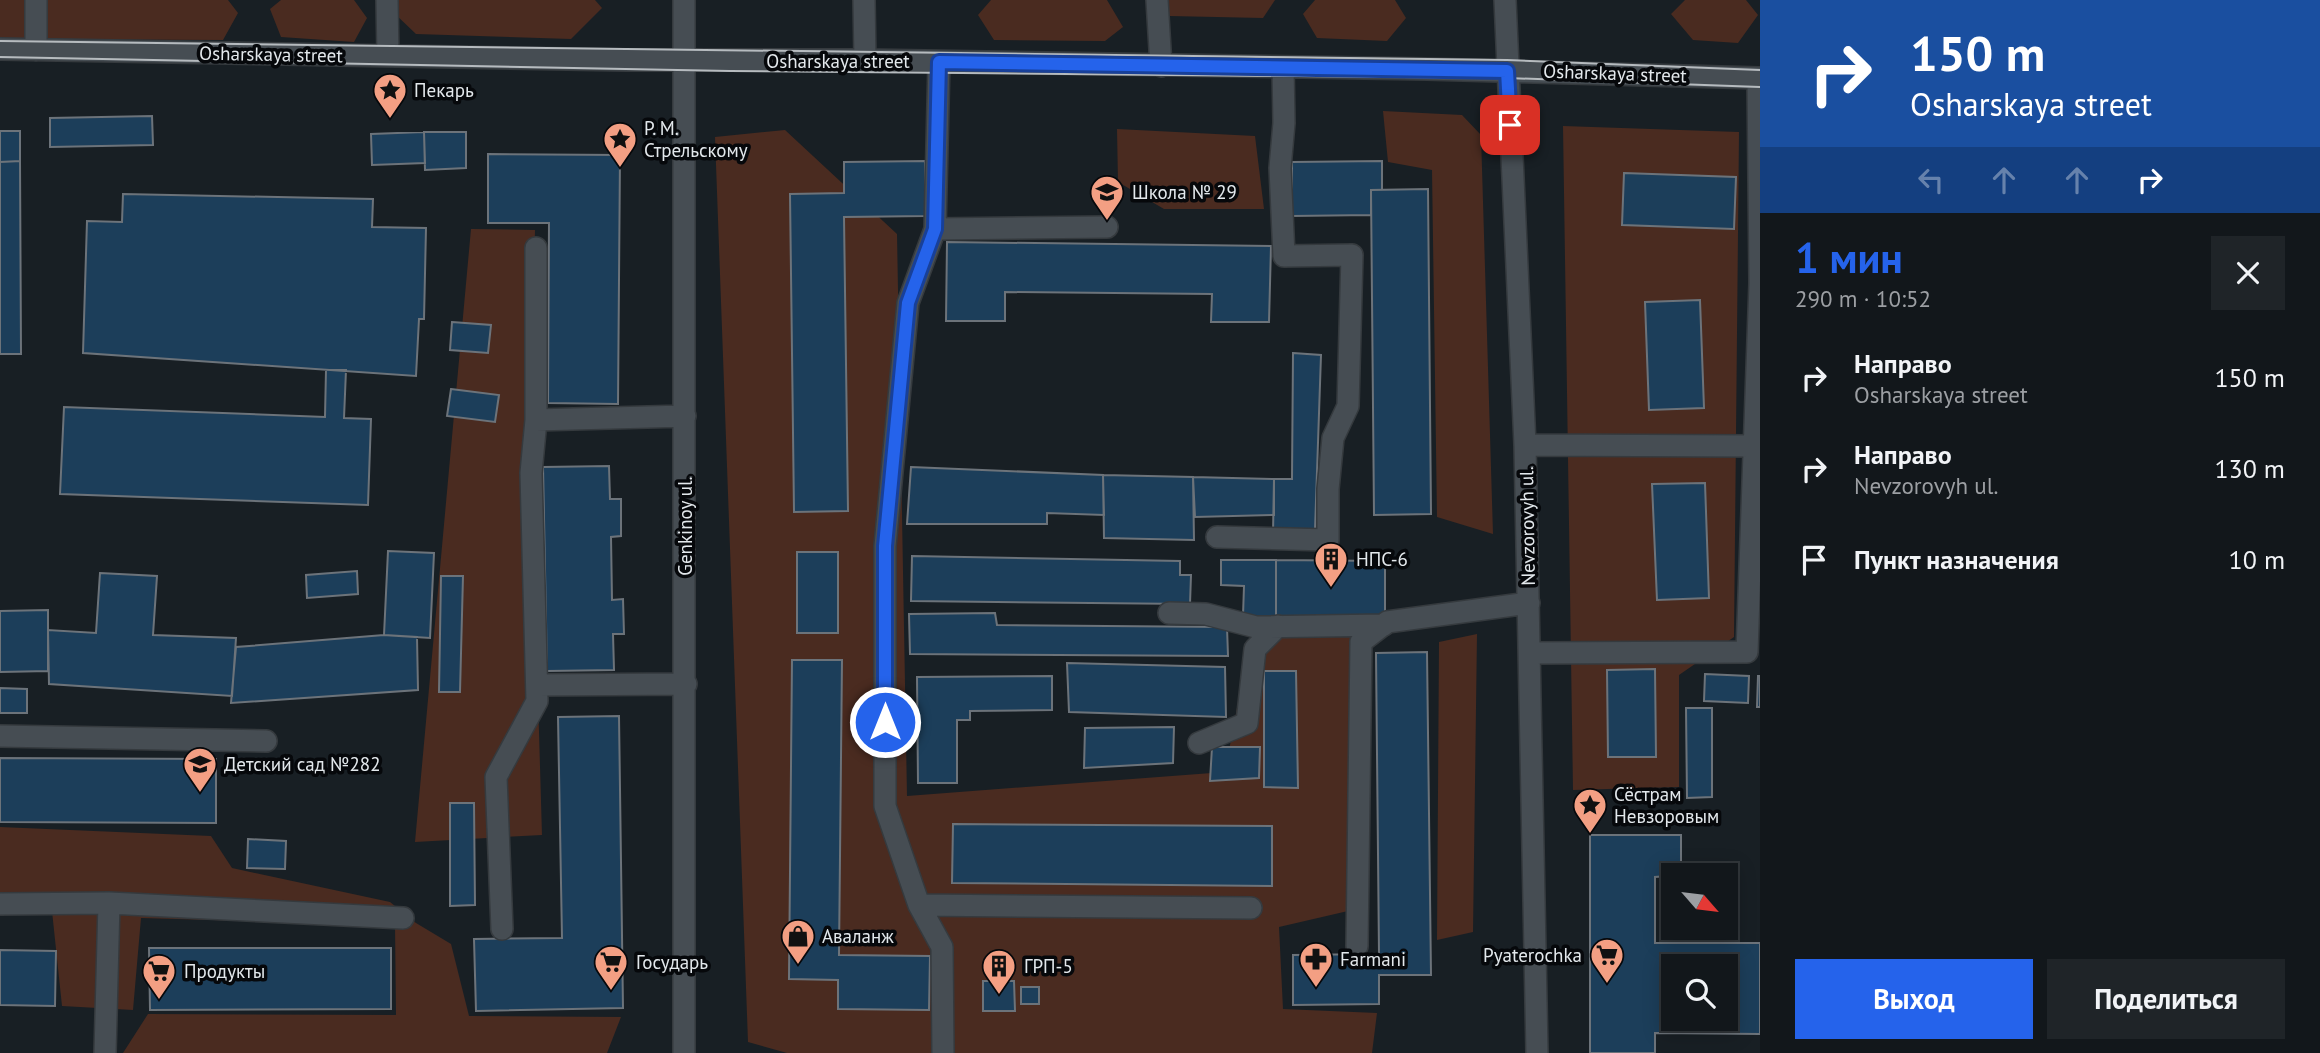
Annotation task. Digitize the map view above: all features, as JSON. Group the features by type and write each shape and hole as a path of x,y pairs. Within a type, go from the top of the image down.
{"street":[{"path":"36,0 36,50"},
{"path":"387,0 388,56"},
{"name":"Genkinoy ul.","path":"684,0 684,1053"},
{"path":"864,0 865,60"},
{"path":"1157,0 1161,66"},
{"name":"Nevzorovyh ul.","path":"1505,0 1525,445 1537,1053"},
{"name":"Osharskaya street","path":"0,49 684,60 865,60 1759,78"},
{"path":"939,62 935,229 908,303 885,546 885,806 919,905 942,947 943,1053"},
{"path":"1217,537 1328,540 1328,488 1333,438 1348,406 1352,255 1284,256 1280,168 1284,123 1283,67"},
{"path":"1530,653 1747,652 1760,283 1759,78"},
{"path":"935,229 1107,227"},
{"path":"502,929 496,777 537,701 531,473 536,420 536,248"},
{"path":"536,420 685,416"},
{"path":"1525,445 1754,446"},
{"path":"1357,946 1361,642 1387,622 1529,603"},
{"path":"1169,613 1206,614 1256,627 1384,625"},
{"path":"1199,743 1247,723 1255,649 1278,626"},
{"path":"537,685 686,684"},
{"path":"0,736 266,741"},
{"path":"105,1053 109,903"},
{"path":"0,904 109,903 403,918"},
{"path":"919,905 1251,908"}],"shaded area":[{"path":"0,0 228,0 238,13 223,40 0,39"},
{"path":"281,0 354,0 367,18 354,42 281,37 270,9"},
{"path":"396,0 595,0 602,8 571,39 416,34 394,13"},
{"path":"991,0 1107,0 1123,27 1105,41 994,40 978,15"},
{"path":"1153,0 1275,0 1263,18 1169,16"},
{"path":"1315,0 1395,0 1406,18 1387,41 1317,38 1303,14"},
{"path":"1685,0 1746,0 1758,15 1738,43 1693,40 1671,14"},
{"path":"1383,111 1462,115 1481,135 1493,534 1437,517 1432,170 1388,162"},
{"path":"1563,126 1739,132 1734,637 1679,675 1679,787 1573,790"},
{"path":"1117,129 1255,136 1264,209 1164,209 1118,182"},
{"path":"785,130 897,234 907,796 1225,772 1251,633 1358,631 1348,911 1279,927 1283,1009 1377,1013 1372,1053 787,1053 748,1042 715,137"},
{"path":"471,229 535,230 530,422 542,835 415,842"},
{"path":"1477,634 1473,932 1437,940 1439,642"},
{"path":"0,827 211,836 232,868 390,902 416,923 451,944 469,1016 621,1017 607,1053 123,1053 148,1014 396,1015 395,925 141,918 133,1010 62,1006 52,911 0,904"}],"building":[{"path":"152,116 153,145 50,147 50,118"},
{"path":"0,131 20,131 20,161 0,162"},
{"path":"424,132 425,163 372,165 371,134"},
{"path":"424,132 466,132 466,168 425,170"},
{"path":"488,154 620,155 618,404 548,403 549,223 488,223"},
{"path":"20,161 21,354 0,354 0,162"},
{"path":"925,161 926,216 844,217 848,511 794,512 790,194 844,193 844,162"},
{"path":"1382,161 1382,190 1371,190 1371,215 1292,216 1292,162"},
{"path":"1624,173 1736,177 1734,229 1622,225"},
{"path":"1428,189 1431,514 1374,515 1371,190"},
{"path":"123,194 373,199 372,227 426,228 424,319 419,319 416,376 83,353 87,221 122,222"},
{"path":"947,242 1271,246 1269,322 1211,322 1212,294 1005,292 1005,321 946,321"},
{"path":"1700,300 1704,408 1649,410 1645,302"},
{"path":"452,322 491,325 488,353 450,350"},
{"path":"1293,353 1321,355 1315,530 1273,534 1274,479 1292,479"},
{"path":"326,370 346,370 344,418 371,419 368,505 60,494 64,407 325,417"},
{"path":"451,389 499,395 495,422 447,416"},
{"path":"609,466 610,499 621,499 621,536 611,537 612,600 623,599 624,634 613,634 614,670 547,671 543,467"},
{"path":"911,467 1103,475 1104,515 1047,513 1047,524 907,524"},
{"path":"1103,475 1193,477 1194,540 1104,538"},
{"path":"1193,477 1274,479 1274,515 1195,517"},
{"path":"1705,483 1709,598 1657,600 1652,484"},
{"path":"388,551 434,553 430,638 384,635"},
{"path":"797,552 838,552 838,633 797,633"},
{"path":"912,556 1180,561 1180,575 1191,575 1190,604 911,601"},
{"path":"1221,560 1276,560 1276,617 1243,616 1244,586 1221,585"},
{"name":"НПС-6","path":"1276,560 1385,561 1385,617 1276,617"},
{"path":"357,571 358,594 307,598 306,575"},
{"path":"100,573 157,576 153,635 236,638 232,696 49,684 48,630 96,633"},
{"path":"441,576 463,576 460,692 439,692"},
{"path":"48,610 48,671 0,672 0,611"},
{"path":"995,613 997,625 1227,627 1228,656 910,654 909,614"},
{"path":"384,635 417,637 418,690 231,703 236,647"},
{"path":"1427,652 1431,975 1379,975 1379,1004 1293,1005 1293,955 1379,954 1376,653"},
{"path":"792,660 842,660 839,955 930,956 929,1010 838,1009 838,980 789,979"},
{"path":"1067,663 1225,667 1226,717 1069,712"},
{"path":"1655,669 1656,757 1608,757 1607,670"},
{"path":"1264,671 1296,671 1298,788 1264,787"},
{"path":"1705,674 1749,676 1748,703 1704,701"},
{"path":"1052,676 1052,710 970,711 970,720 957,720 957,783 918,783 917,677"},
{"path":"1760,676 1760,707 1757,707"},
{"path":"0,688 27,689 27,713 0,713"},
{"path":"1686,708 1712,708 1712,797 1687,798"},
{"path":"619,716 623,1008 476,1011 474,939 562,938 558,717"},
{"path":"1174,727 1173,763 1084,768 1085,728"},
{"path":"1212,747 1260,747 1259,778 1210,781"},
{"path":"0,758 216,759 216,823 0,822"},
{"path":"450,803 474,803 475,905 450,906"},
{"path":"953,824 1272,826 1272,886 952,883"},
{"path":"1590,835 1681,835 1681,863 1661,863 1661,877 1655,877 1655,943 1760,943 1760,1034 1655,1033 1655,1053 1590,1053"},
{"path":"248,839 286,841 285,869 247,868"},
{"path":"149,948 391,948 391,1009 150,1010"},
{"path":"0,950 56,951 55,1006 0,1005"},
{"name":"ГРП-5","path":"983,981 1014,981 1015,1011 983,1011"},
{"path":"1021,987 1039,987 1039,1004 1021,1004"}],"tram line":[{"path":"0,41 1507,60 1760,70"},
{"path":"0,57 730,71 1507,78 1760,87"}],"place":[{"name":"Пекарь","path":"390,120"},
{"name":"Р. М. Стрельскому","path":"620,169"},
{"name":"Школа № 29","path":"1107,222"},
{"name":"НПС-6","path":"1331,589"},
{"name":"Детский сад №282","path":"200,794"},
{"name":"Сёстрам Невзоровым","path":"1590,835"},
{"name":"Аваланж","path":"798,966"},
{"name":"Pyaterochka","path":"1607,985"},
{"name":"Farmani","path":"1316,989"},
{"name":"Государь","path":"611,992"},
{"name":"ГРП-5","path":"999,996"},
{"name":"Продукты","path":"159,1001"}],"route":[{"path":"885,722 885,546 908,303 935,229 939,62 1507,71 1510,125"}]}
